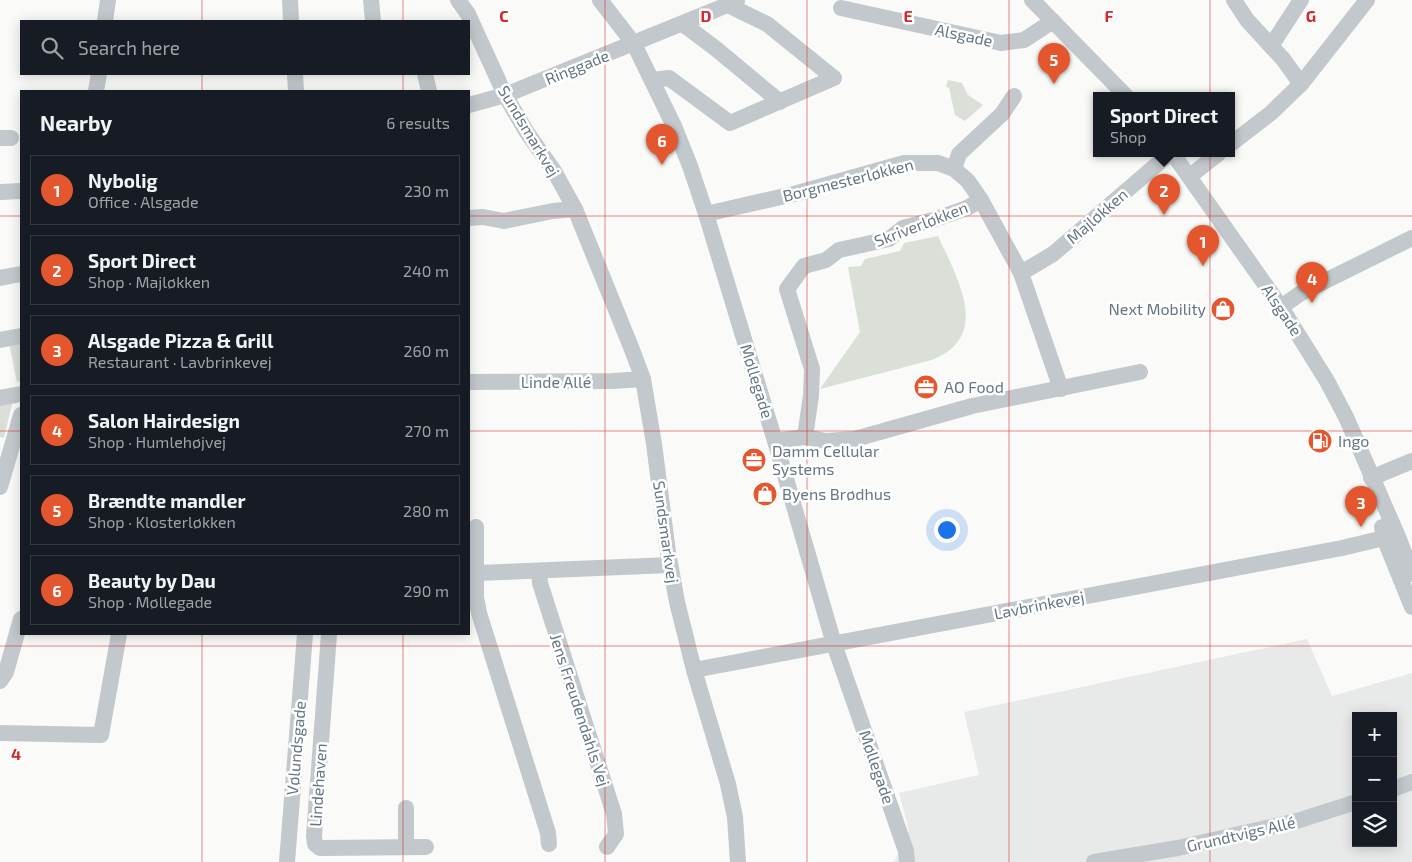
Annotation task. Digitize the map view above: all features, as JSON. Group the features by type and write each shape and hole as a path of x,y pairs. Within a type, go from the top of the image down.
{"street":[{"path":"105,20 108,0"},
{"path":"290,0 291,20"},
{"path":"371,0 373,20"},
{"name":"Sundsmarkvej","path":"458,0 468,14 505,95 526,131 554,171 575,208 643,379 677,602 694,670 728,784 735,817 738,862"},
{"name":"Møllegade","path":"600,0 634,44 674,126 690,166 775,441 834,644 906,851 907,862"},
{"path":"1032,0 1122,92"},
{"path":"1234,0 1248,20 1283,59 1302,84"},
{"path":"1271,46 1301,0"},
{"path":"1235,141 1302,84 1367,0"},
{"name":"Ringgade","path":"470,105 505,95 734,3 767,24 834,78 730,123 669,78 652,80"},
{"name":"Alsgade","path":"841,8 1000,43 1024,40 1053,22"},
{"path":"683,24 780,102"},
{"path":"96,90 99,75"},
{"path":"295,75 296,90"},
{"path":"425,75 428,90"},
{"path":"1014,96 1002,114 959,154 954,169 968,181 981,200 1021,273 1061,389"},
{"name":"Majløkken","path":"1021,273 1053,254 1167,157"},
{"name":"Alsgade","path":"1174,157 1190,176 1281,306 1331,388 1346,417 1399,539 1412,574"},
{"path":"1190,176 1214,157"},
{"name":"Borgmesterløkken","path":"706,214 794,194 904,163 938,163 954,169"},
{"path":"0,192 20,191"},
{"name":"Skriverløkken","path":"805,437 811,395 812,369 787,289 804,266 826,260 840,250 889,239 903,228 967,208 981,200"},
{"path":"470,218 504,221 575,208"},
{"path":"1281,306 1301,293 1412,238"},
{"path":"0,278 20,274"},
{"path":"0,340 20,336"},
{"path":"775,441 805,437 826,441 855,439 972,406 1140,372"},
{"name":"Linde Allé","path":"470,382 643,379"},
{"path":"0,398 20,394"},
{"path":"0,487 20,419"},
{"path":"1371,478 1412,461"},
{"name":"Alsgade","path":"1371,478 1384,538 1412,607"},
{"path":"476,527 476,597 479,613 548,833 548,844"},
{"name":"Lavbrinkevej","path":"694,670 1342,548 1384,538"},
{"path":"477,573 670,564"},
{"name":"Jens Freudendahls Vej","path":"539,570 540,583 614,814 616,834 607,847"},
{"path":"0,681 6,672 20,623"},
{"path":"0,734 101,735 119,635"},
{"name":"Vølundsgade","path":"287,862 306,635"},
{"name":"Lindehaven","path":"329,635 314,836 315,844 320,848 426,847"},
{"path":"1397,788 1412,782"},
{"name":"Grundtvigs Allé","path":"1094,862 1180,855 1352,803"},
{"path":"406,808 406,848"}],"shaded area":[{"path":"948,80 962,83 968,95 983,105 965,121 955,115 949,88 946,87"},
{"path":"938,236 960,286 965,304 965,321 961,336 951,349 932,360 820,389 860,332 848,267 861,266 865,259 900,251 904,243"},
{"path":"20,340 20,381 17,382 9,343"},
{"path":"0,402 11,402 12,404 4,438 0,437"},
{"path":"1307,639 1332,696 1412,673 1412,862 894,862 909,831 899,793 979,775 964,712"}],"place":[{"name":"Brændte mandler","path":"1054,84"},
{"name":"Beauty by Dau","path":"662,165"},
{"name":"Sport Direct","path":"1164,215"},
{"name":"Nybolig","path":"1203,266"},
{"name":"Salon Hairdesign","path":"1312,303"},
{"name":"Next Mobility","path":"1223,309"},
{"name":"AO Food","path":"926,387"},
{"name":"Ingo","path":"1320,441"},
{"name":"Damm Cellular Systems","path":"754,460"},
{"name":"Byens Brødhus","path":"765,494"},
{"name":"Alsgade Pizza & Grill","path":"1361,527"}]}
